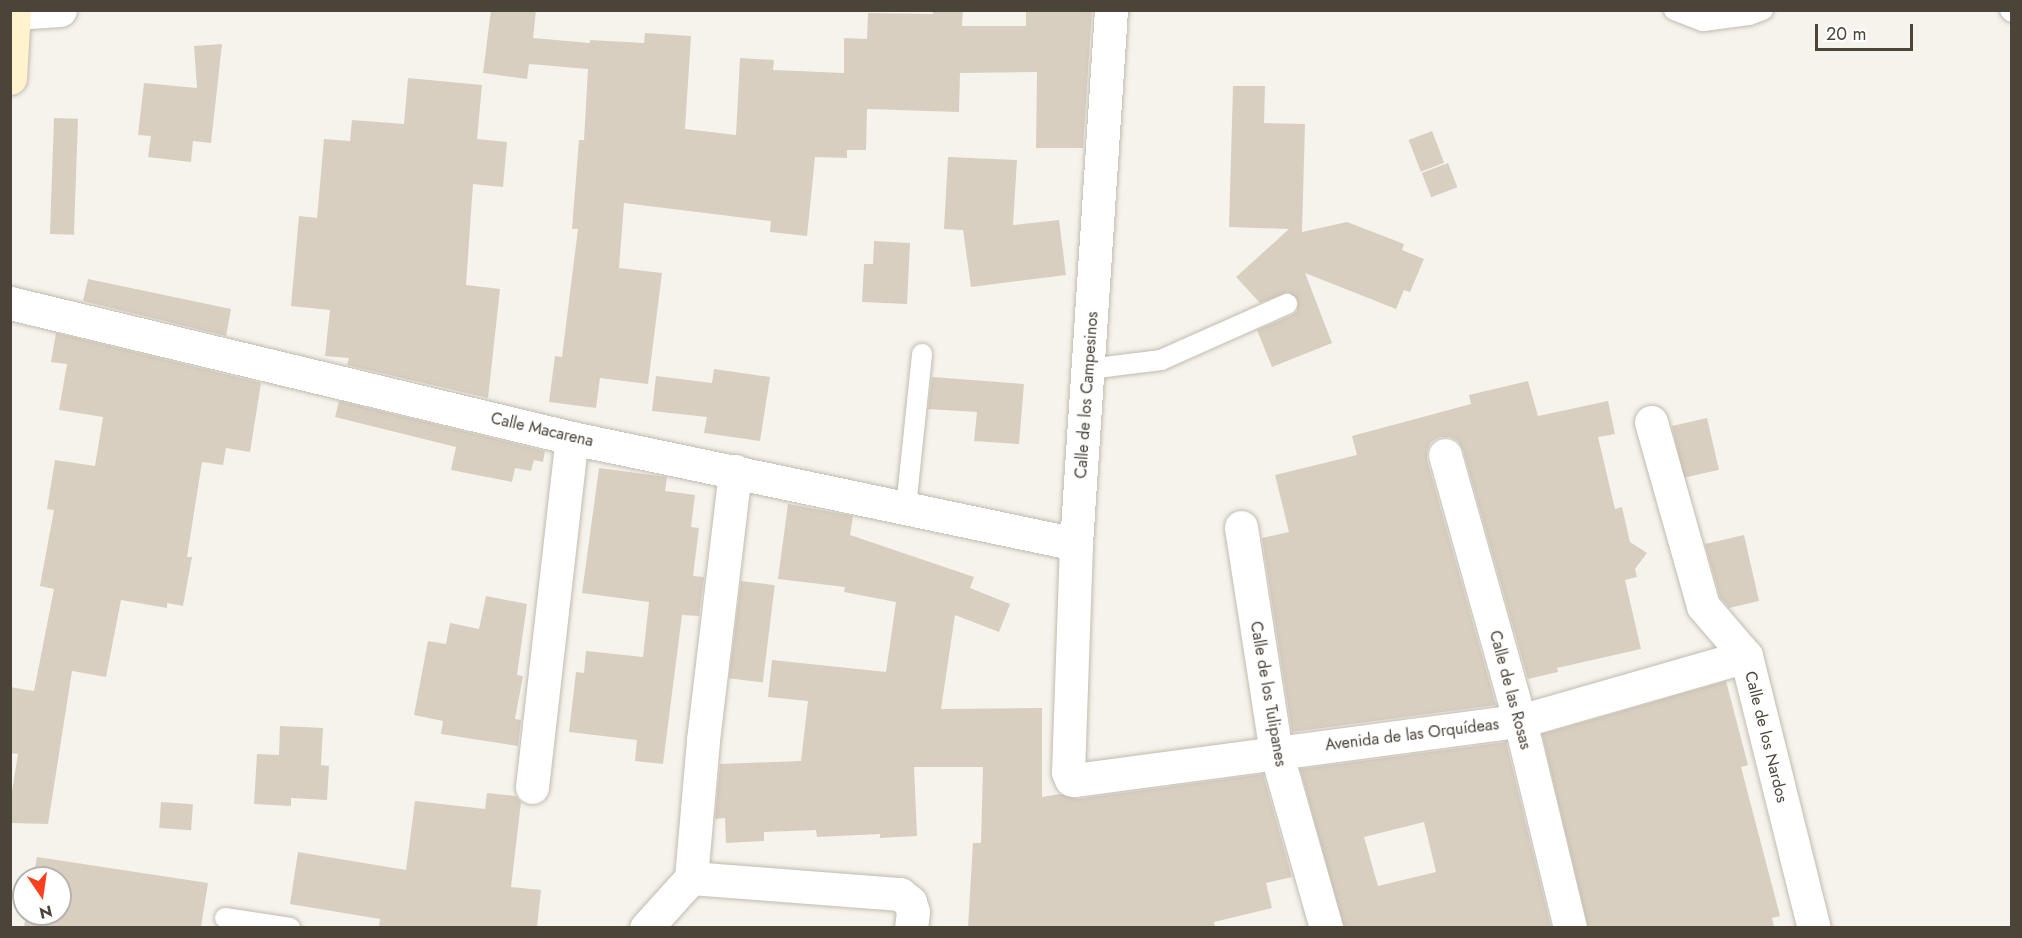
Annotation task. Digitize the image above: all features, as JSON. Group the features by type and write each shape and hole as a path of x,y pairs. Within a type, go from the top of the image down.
{"main road":[{"path":"10,78 14,12"}],"street":[{"path":"14,12 60,10"},
{"name":"Calle de los Campesinos","path":"1071,779 1068,772 1076,544 1111,10"},
{"name":"Calle Macarena","path":"10,303 572,438 1076,544"},
{"name":"Calle de los Nardos","path":"1651,422 1703,606 1746,656 1814,927"},
{"path":"531,787 572,438"},
{"name":"Calle de las Rosas","path":"1445,454 1520,721 1570,927"},
{"path":"645,927 692,878 704,740 735,471"},
{"name":"Calle de los Tulipanes","path":"1240,527 1276,752 1326,927"},
{"name":"Avenida de las Orquídeas","path":"1071,779 1520,721 1746,656"},
{"path":"692,878 900,894 910,902 913,912 911,927"}],"lane":[{"path":"1674,10 1703,21 1749,15 1763,10"},
{"path":"1089,369 1161,360 1287,304"},
{"path":"906,507 922,354"},
{"path":"225,918 290,927"}],"building":[{"path":"491,10 536,10 533,38 590,43 590,40 644,43 645,33 691,36 685,129 736,135 740,58 774,60 773,70 844,73 844,38 867,39 868,13 933,14 933,10 963,10 962,26 1026,26 1026,10 1092,10 1083,148 1036,148 1037,72 960,73 959,112 867,109 866,150 847,150 847,158 815,157 807,236 770,232 771,221 624,203 619,268 662,273 648,384 600,378 596,408 549,402 555,356 562,357 578,229 572,229 579,140 584,140 588,69 529,64 527,79 483,73"},
{"path":"222,44 211,143 193,141 191,162 148,157 151,136 138,135 144,83 197,88 194,46"},
{"path":"408,78 482,85 477,139 507,142 503,187 473,184 466,285 500,289 488,398 347,365 349,358 325,356 330,310 291,306 299,216 317,218 324,139 350,141 352,120 404,124"},
{"path":"1233,86 1265,86 1264,123 1305,124 1302,232 1347,222 1404,244 1402,250 1424,259 1410,292 1404,290 1396,309 1305,273 1332,343 1272,367 1257,330 1292,315 1297,311 1298,300 1288,292 1260,303 1236,277 1289,229 1229,227"},
{"path":"54,118 78,119 74,235 50,234"},
{"path":"1432,131 1444,163 1421,172 1409,140"},
{"path":"948,157 1017,160 1013,225 1059,220 1066,275 971,287 963,230 944,229"},
{"path":"1448,163 1457,187 1431,197 1422,173"},
{"path":"874,241 910,243 907,304 862,302 864,264 873,264"},
{"path":"88,279 231,309 226,336 83,301"},
{"path":"56,333 261,383 250,452 226,448 223,465 202,462 187,557 192,557 183,606 167,603 167,608 121,600 106,677 72,671 48,824 10,823 10,804 18,754 10,753 10,687 34,691 54,589 40,586 54,510 47,509 55,460 95,466 103,417 59,410 67,364 51,362"},
{"path":"714,369 770,377 760,441 704,433 707,417 652,411 656,376 712,383"},
{"path":"932,377 1024,384 1019,444 974,441 977,412 928,409"},
{"path":"1528,381 1538,416 1608,401 1615,434 1598,437 1615,509 1622,507 1630,542 1647,553 1635,569 1637,577 1625,580 1641,649 1557,668 1558,672 1528,679 1463,450 1458,441 1450,437 1440,437 1431,442 1427,451 1427,460 1496,705 1292,732 1262,538 1289,532 1275,475 1357,455 1352,436 1471,404 1469,395"},
{"path":"339,401 545,451 543,462 534,460 531,471 515,468 512,482 451,470 456,447 335,417"},
{"path":"1707,418 1719,470 1684,478 1672,426"},
{"path":"599,468 667,477 665,491 695,495 691,527 699,528 693,576 704,577 699,616 682,615 663,764 635,761 637,740 569,732 576,672 584,673 586,651 643,657 649,602 582,593"},
{"path":"788,504 853,516 850,535 974,577 970,588 1010,604 999,632 955,615 941,709 1042,708 1042,797 1060,794 1077,799 1263,774 1292,877 1266,883 1272,908 1214,922 1215,927 968,927 973,843 981,843 983,767 914,767 917,836 880,838 880,834 817,837 816,830 764,832 764,841 726,843 725,818 715,819 720,764 801,761 808,701 768,697 772,660 886,672 896,602 844,592 845,587 778,579"},
{"path":"1744,535 1759,601 1729,608 1720,597 1705,544"},
{"path":"741,581 775,585 763,682 729,678"},
{"path":"486,596 527,604 517,675 523,676 515,719 521,720 518,746 441,734 443,721 414,715 428,641 446,644 450,623 479,629"},
{"path":"1726,681 1748,765 1741,767 1780,916 1772,918 1774,927 1588,927 1542,734"},
{"path":"280,726 323,728 321,765 329,766 327,800 291,798 291,806 254,804 257,754 279,755"},
{"path":"1506,742 1551,927 1344,927 1300,769","holes":["1424,822 1436,872 1378,886 1364,837"]},
{"path":"487,793 516,796 521,802 511,887 541,890 537,927 379,927 380,919 290,904 298,852 406,870 415,801 485,809"},
{"path":"161,802 193,804 191,830 159,828"},
{"path":"37,857 208,883 201,927 24,927 72,926 72,866 35,866"}]}
